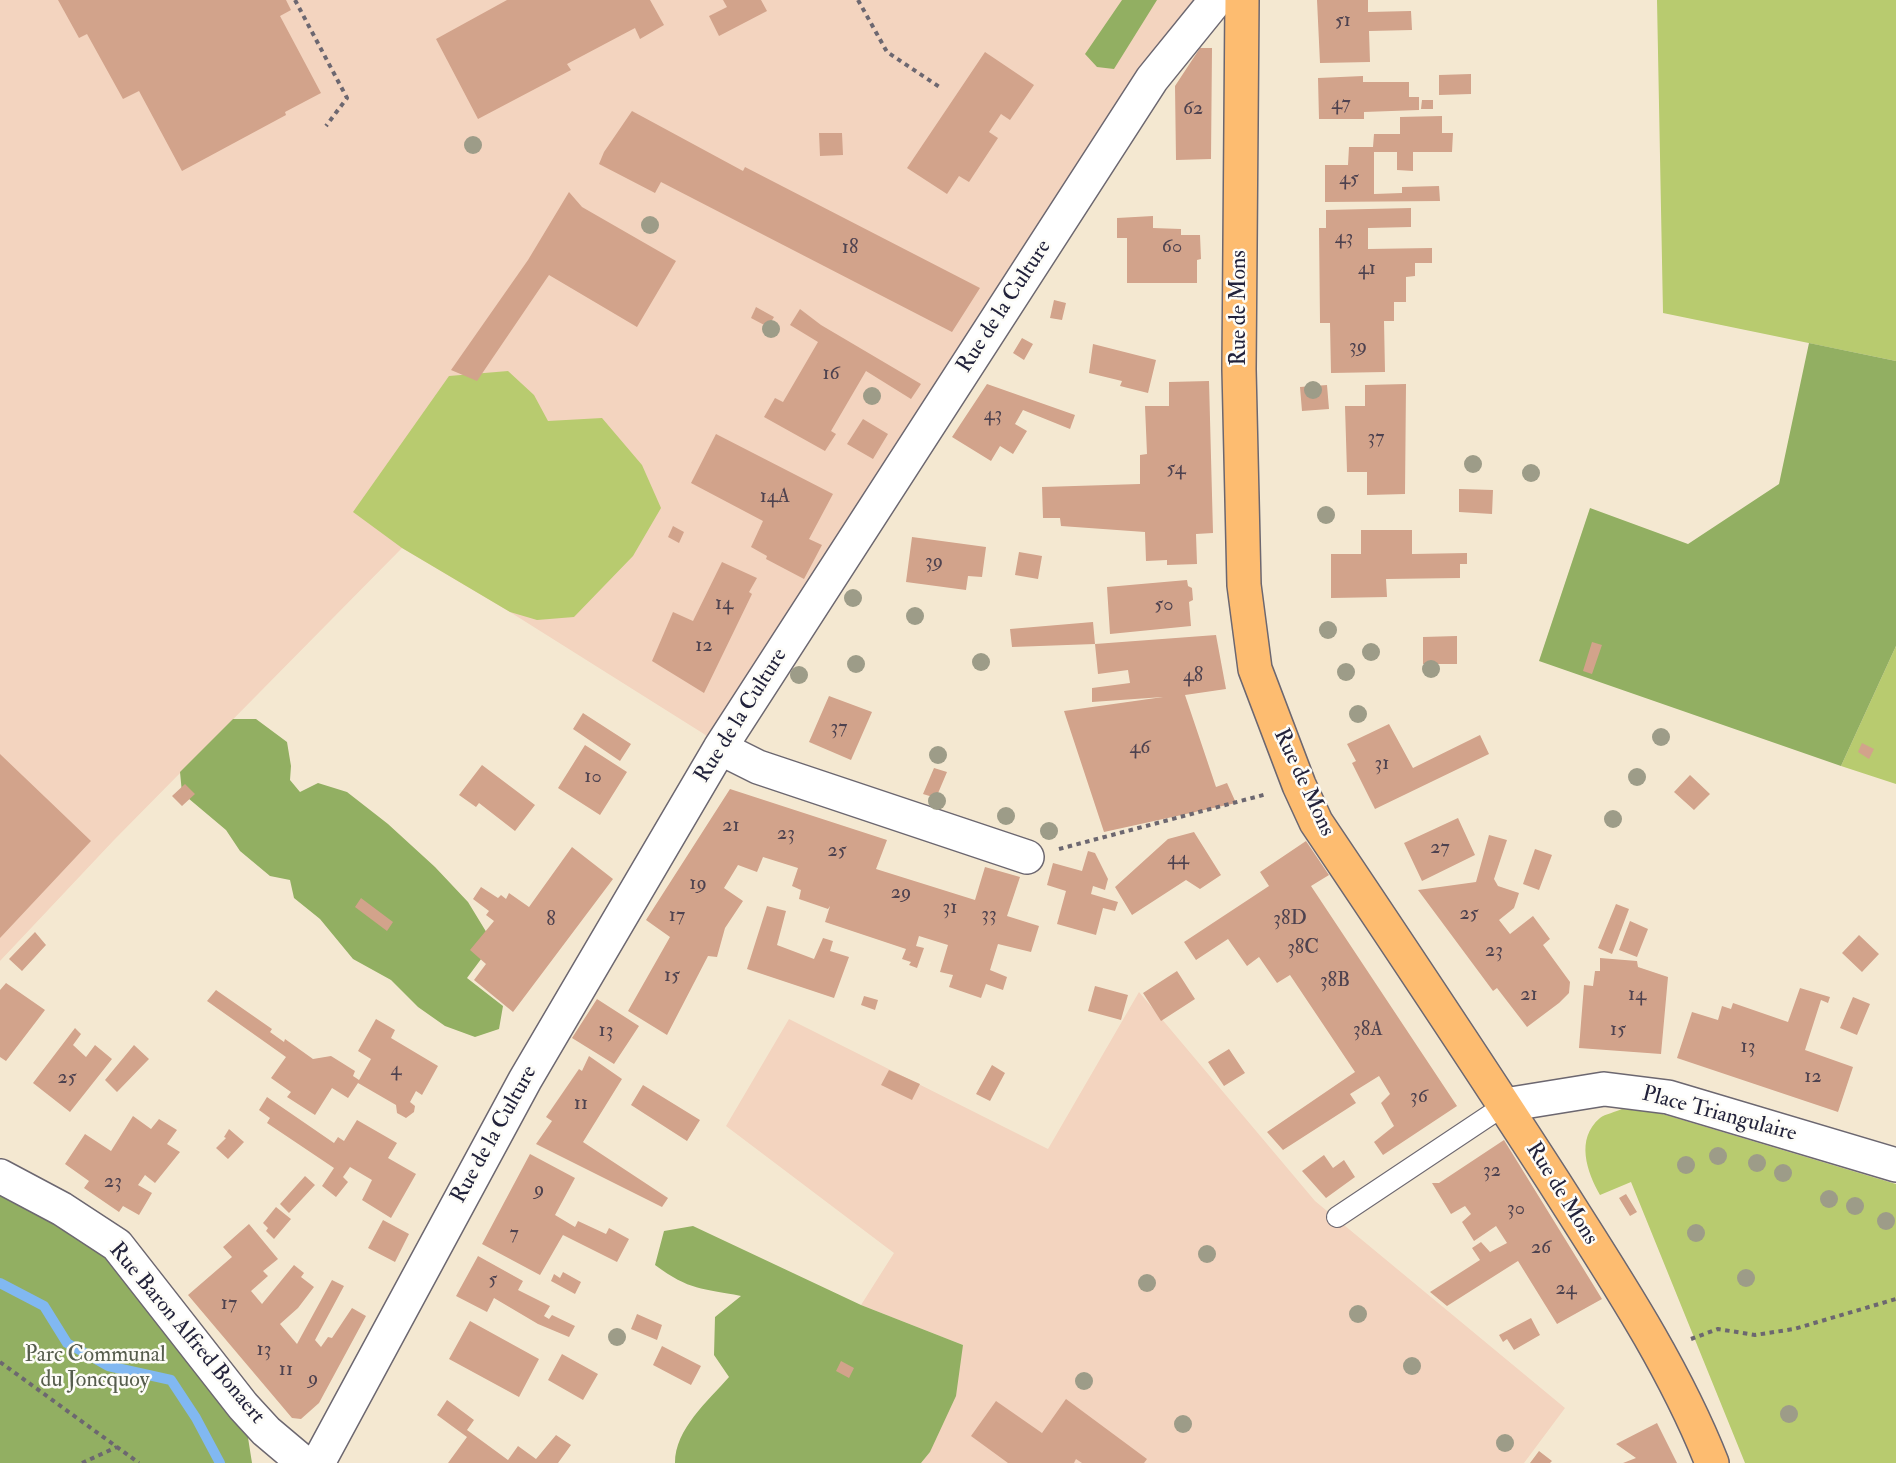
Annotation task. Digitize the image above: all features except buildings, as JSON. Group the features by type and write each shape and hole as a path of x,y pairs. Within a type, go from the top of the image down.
{"main road":[{"name":"Rue de Mons","path":"1242,0 1239,369 1244,585 1255,669 1299,785 1316,822 1584,1229 1685,1402 1712,1463"}],"street":[{"name":"Rue de la Culture","path":"318,1463 525,1080 720,748 1152,79 1216,0"},
{"path":"720,748 758,767 1027,857"},
{"name":"Place Triangulaire","path":"1505,1106 1604,1089 1668,1097 1896,1165"},
{"name":"Rue Baron Alfred Bonaert","path":"0,1176 62,1209 117,1245 243,1407 266,1431 304,1463"}],"lane":[{"path":"1337,1217 1505,1106"}],"path":[{"path":"295,0 347,98 326,126"},
{"path":"858,0 887,52 941,88"},
{"path":"1027,857 1299,785"},
{"path":"1657,1352 1718,1329 1755,1335 1794,1329 1896,1299"},
{"path":"0,1362 139,1463"},
{"path":"82,1463 117,1447"}],"shaded area":[{"path":"0,0 1216,0 720,748 704,734 510,612 402,548 114,840 0,961"},
{"path":"1139,992 1315,1201 1565,1408 1524,1463 921,1463 930,1452 963,1345 861,1305 894,1253 726,1126 789,1019 1048,1149"}],"green space":[{"path":"1122,0 1157,0 1114,69 1097,67 1085,54"},
{"path":"1657,0 1896,0 1896,361 1663,313"},
{"path":"1809,343 1896,361 1896,646 1841,766 1539,661 1590,508 1688,544 1779,484"},
{"path":"508,371 534,395 548,421 602,418 642,465 661,508 633,556 574,617 537,620 510,612 402,548 353,512 449,376"},
{"path":"1896,646 1896,784 1841,766"},
{"path":"233,719 256,719 287,742 291,766 290,780 300,792 318,783 347,792 388,824 435,867 468,902 493,943 467,978 503,1006 499,1029 475,1037 445,1026 418,1007 391,980 353,959 320,919 294,898 290,880 270,876 240,851 226,830 182,793 180,772"},
{"path":"1622,1109 1659,1113 1896,1184 1896,1463 1745,1463 1631,1182 1600,1195 1591,1176 1586,1146 1592,1126 1605,1115"},
{"name":"Parc Communal du Joncquoy","path":"0,1176 62,1209 243,1406 252,1463 0,1463"},
{"path":"693,1226 861,1305 963,1345 956,1396 930,1452 921,1463 675,1463 680,1439 687,1427 729,1377 714,1355 715,1317 741,1296 687,1284 655,1265 664,1231"}],"waterway":[{"path":"0,1283 44,1306 67,1343 108,1366 171,1380 196,1418 220,1463"}]}
